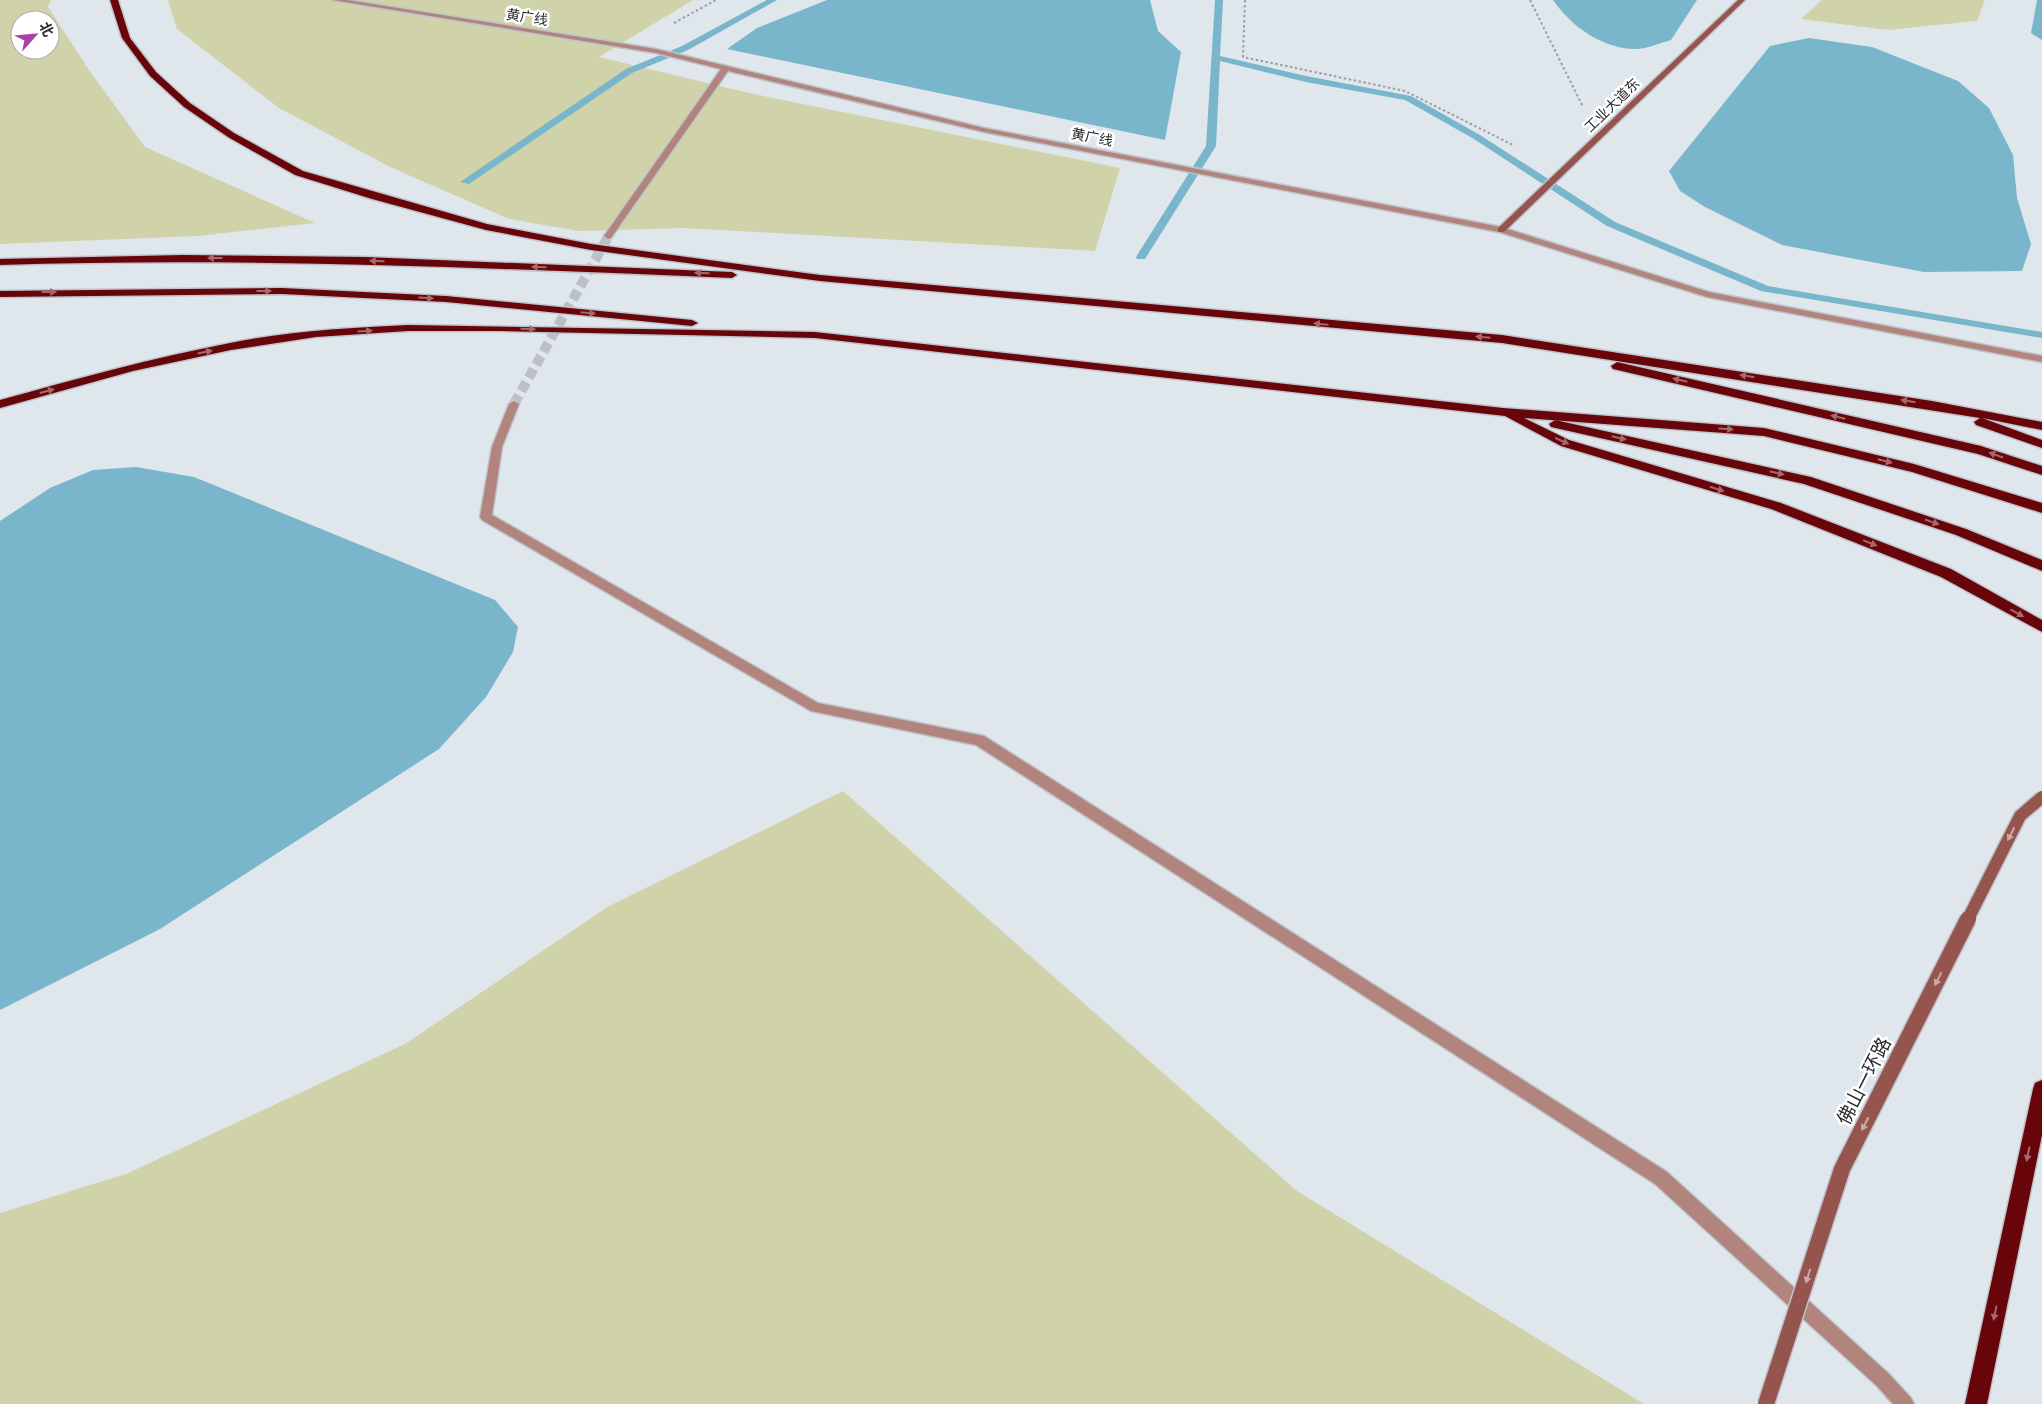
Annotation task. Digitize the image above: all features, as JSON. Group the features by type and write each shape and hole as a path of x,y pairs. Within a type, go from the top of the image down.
{"highway":[{"path":"114,0 126,38 153,74 187,105 231,135 299,173 376,197 486,227 591,247 820,278 1158,310 1502,339 1932,405 2042,426"},
{"path":"0,262 91,258 306,258 820,278"},
{"path":"0,294 282,291 436,299 815,335 1503,412 1764,432 1914,468 2042,508"},
{"path":"0,404 132,368 231,346 316,334 408,328 501,328 815,335"},
{"path":"1502,339 1981,450 2042,471"},
{"path":"1932,405 2042,444"},
{"path":"1503,412 1806,480 1961,532 2042,566"},
{"path":"1503,412 1565,443 1776,506 1946,573 2042,627"},
{"path":"1976,1404 2042,1089"}],"street":[{"name":"黄广线","path":"335,0 656,51 984,130 1501,230 1707,294 2042,359"},
{"name":"工业大道东","path":"1501,230 1742,0"},
{"path":"608,236 726,68"},
{"path":"514,404 497,448 486,517 815,707 979,740 1661,1178 1883,1380 1905,1404"},
{"name":"佛山一环路","path":"1766,1404 1842,1169 2020,816 2042,797"}],"path":[{"path":"1245,0 1243,57 1405,91 1513,145"},
{"path":"1530,0 1599,137"}],"green space":[{"path":"0,0 51,0 48,7 50,10 10,10 10,60 60,60 60,25 89,70 145,147 315,223 198,236 0,244"},
{"path":"168,0 693,0 599,57 749,93 1120,168 1095,251 684,228 579,231 509,219 390,167 279,108 177,29"},
{"path":"1822,0 1985,0 1977,21 1888,30 1801,19"},
{"path":"843,791 1297,1191 1644,1404 0,1404 0,1213 126,1174 405,1044 609,906"}],"water":[{"path":"827,0 1150,0 1158,31 1181,52 1165,140 727,49 757,28"},
{"path":"1553,0 1697,0 1671,40 1633,49 1609,44 1587,34 1568,18"},
{"path":"2037,0 2042,0 2042,40 2031,33"},
{"path":"1809,38 1872,47 1958,81 1989,108 2013,155 2017,198 2031,244 2022,271 1924,272 1782,245 1705,207 1680,191 1669,171 1770,46"},
{"path":"136,467 194,477 495,600 518,627 513,652 486,697 439,749 160,929 0,1010 0,521 50,488 93,470"}],"waterway":[{"path":"465,182 629,71 685,48 773,0"},
{"path":"1141,257 1211,146 1219,0"},
{"path":"1217,58 1306,79 1408,98 1477,137 1611,224 1765,289 2042,335"}],"tunnel":[{"path":"514,404 608,237"}]}
